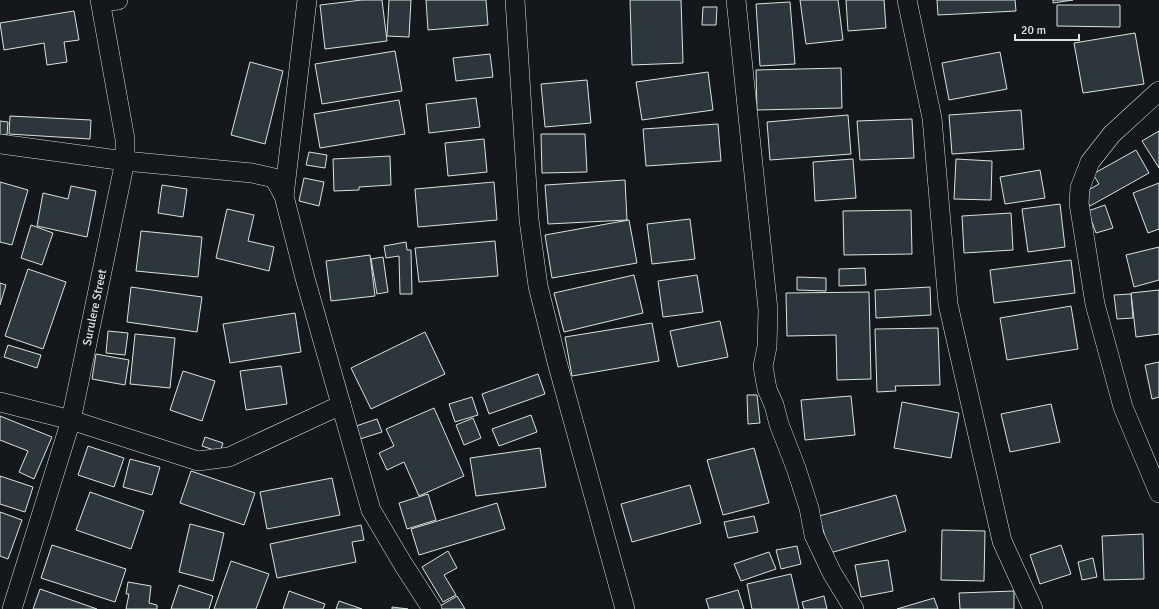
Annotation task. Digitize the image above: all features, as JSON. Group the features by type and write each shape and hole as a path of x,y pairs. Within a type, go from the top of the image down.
{"street":[{"path":"284,196 308,0"},
{"path":"515,0 529,220 538,286 556,362 625,609"},
{"path":"736,0 768,310 767,347 763,366 765,382 774,405 778,424 796,468 809,508 814,535 832,574 854,609"},
{"path":"907,0 932,118 948,304 1002,541 1032,609"},
{"name":"Surulere Street","path":"12,609 71,420 125,161 125,139 106,1"},
{"path":"1159,90 1112,134 1090,162 1080,188 1079,203 1095,304 1123,407 1159,494"},
{"path":"0,144 125,161 252,173 274,178 284,196 305,278 371,510 432,609"},
{"path":"0,402 71,420 198,461 228,457 341,405"}],"building":[{"path":"362,0 382,0 387,41 325,49 320,5"},
{"path":"389,0 411,0 409,37 387,36"},
{"path":"426,0 486,0 488,25 428,30"},
{"path":"630,0 681,0 683,63 632,65"},
{"path":"800,0 838,0 843,40 806,44"},
{"path":"846,0 884,0 886,28 848,31"},
{"path":"937,0 1015,0 1016,11 938,15"},
{"path":"1053,0 1073,0 1053,3"},
{"path":"790,2 795,64 760,66 756,4"},
{"path":"1057,5 1120,5 1120,27 1057,26"},
{"path":"703,7 717,7 716,25 702,25"},
{"path":"74,11 79,40 64,42 67,62 47,65 44,43 4,50 0,23"},
{"path":"1135,33 1144,84 1083,93 1074,43"},
{"path":"395,51 402,91 322,104 315,64"},
{"path":"1000,52 1007,89 949,100 942,63"},
{"path":"490,54 493,77 456,81 453,58"},
{"path":"250,62 283,71 265,144 231,135"},
{"path":"841,68 842,108 757,110 756,70"},
{"path":"708,72 713,110 642,120 636,82"},
{"path":"587,80 591,123 545,127 541,84"},
{"path":"476,98 480,127 429,133 426,104"},
{"path":"399,100 405,134 320,148 314,114"},
{"path":"1021,110 1024,149 952,154 949,115"},
{"path":"848,115 851,154 770,160 767,122"},
{"path":"10,116 91,120 90,139 9,134"},
{"path":"912,119 914,158 860,160 857,121"},
{"path":"0,121 8,122 7,135 0,135"},
{"path":"718,124 721,161 646,166 643,129"},
{"path":"1159,131 1159,168 1142,141"},
{"path":"541,134 585,134 587,172 542,173"},
{"path":"484,139 487,172 448,176 445,143"},
{"path":"1136,150 1149,173 1090,206 1083,193 1099,184 1093,174"},
{"path":"309,152 327,155 325,168 306,165"},
{"path":"390,156 391,185 359,187 359,190 334,191 333,159"},
{"path":"853,159 856,198 815,201 813,162"},
{"path":"956,159 992,161 991,200 954,199"},
{"path":"1040,170 1045,198 1005,204 1000,177"},
{"path":"304,178 324,182 319,206 299,201"},
{"path":"625,180 627,220 548,224 545,185"},
{"path":"0,182 28,190 12,245 0,242"},
{"path":"494,182 497,220 418,227 415,189"},
{"path":"1159,183 1159,229 1148,233 1133,193"},
{"path":"162,185 187,189 183,217 158,213"},
{"path":"71,186 96,191 87,237 37,226 43,193 68,199"},
{"path":"1060,204 1065,247 1028,252 1022,209"},
{"path":"1105,205 1113,228 1096,233 1088,211"},
{"path":"227,209 254,215 248,241 274,247 269,271 216,258"},
{"path":"911,210 912,254 844,255 843,211"},
{"path":"1011,213 1013,250 964,253 962,216"},
{"path":"690,219 695,259 652,264 647,224"},
{"path":"629,220 637,263 552,278 545,235"},
{"path":"31,225 53,233 42,265 21,258"},
{"path":"141,231 202,237 198,277 136,271"},
{"path":"495,241 498,276 419,282 415,248"},
{"path":"406,242 407,250 411,250 412,294 400,294 399,256 386,258 384,246"},
{"path":"1159,247 1159,280 1134,287 1126,255"},
{"path":"370,255 375,296 331,301 326,261"},
{"path":"383,257 388,292 377,294 371,259"},
{"path":"1071,260 1075,293 994,303 990,270"},
{"path":"865,268 866,285 839,286 839,269"},
{"path":"28,269 66,282 43,349 5,336"},
{"path":"634,275 643,313 564,332 554,293"},
{"path":"697,275 703,312 663,317 658,281"},
{"path":"797,277 826,278 826,291 797,290"},
{"path":"0,283 6,285 0,305"},
{"path":"131,287 202,297 197,332 127,322"},
{"path":"930,287 931,315 876,318 875,290"},
{"path":"1159,290 1159,334 1136,337 1131,293"},
{"path":"869,292 871,379 837,380 836,335 787,336 786,293"},
{"path":"1131,294 1133,318 1117,319 1114,295"},
{"path":"1071,306 1078,349 1007,360 1000,318"},
{"path":"295,313 301,352 230,363 223,324"},
{"path":"720,321 728,357 678,367 670,331"},
{"path":"652,323 659,361 572,376 565,337"},
{"path":"938,328 940,385 895,386 896,391 877,392 875,329"},
{"path":"108,331 128,333 125,355 106,353"},
{"path":"425,332 445,374 371,409 351,368"},
{"path":"135,334 175,338 170,388 130,384"},
{"path":"8,345 41,355 37,368 4,357"},
{"path":"96,354 129,360 125,385 92,379"},
{"path":"1159,362 1159,397 1152,399 1145,365"},
{"path":"281,366 287,404 246,410 240,371"},
{"path":"183,371 215,381 202,421 170,410"},
{"path":"538,374 545,394 489,414 482,394"},
{"path":"747,395 757,395 760,423 748,424"},
{"path":"851,396 855,435 805,440 801,400"},
{"path":"472,397 478,415 455,422 449,404"},
{"path":"902,402 959,413 951,458 894,448"},
{"path":"1051,404 1060,442 1010,452 1001,414"},
{"path":"434,408 464,476 419,496 404,462 387,470 379,453 394,446 386,429"},
{"path":"531,415 537,432 499,446 492,429"},
{"path":"0,416 52,437 34,479 19,472 28,451 0,440"},
{"path":"473,418 481,438 464,445 456,425"},
{"path":"377,419 382,432 360,439 356,426"},
{"path":"205,437 223,443 220,452 202,446"},
{"path":"88,446 124,458 114,487 78,475"},
{"path":"540,448 546,487 476,496 470,458"},
{"path":"754,448 769,503 723,515 707,460"},
{"path":"130,459 160,467 152,495 123,487"},
{"path":"191,471 255,493 244,525 180,503"},
{"path":"0,476 33,487 25,512 0,504"},
{"path":"332,478 340,515 267,529 260,492"},
{"path":"690,485 701,523 632,542 621,504"},
{"path":"90,492 144,511 131,549 76,530"},
{"path":"428,494 436,520 407,529 399,503"},
{"path":"896,495 906,531 830,553 819,516"},
{"path":"497,503 505,529 419,555 411,529"},
{"path":"0,512 22,520 8,559 0,556"},
{"path":"754,516 758,532 728,538 724,522"},
{"path":"190,524 224,533 213,581 179,572"},
{"path":"361,525 364,540 352,542 356,562 277,578 270,544"},
{"path":"942,530 985,531 984,581 941,580"},
{"path":"1143,534 1144,579 1104,580 1102,536"},
{"path":"52,545 126,569 115,602 41,578"},
{"path":"1061,545 1071,574 1040,584 1030,555"},
{"path":"797,546 801,564 781,569 776,550"},
{"path":"448,551 457,568 444,575 456,595 443,602 422,567"},
{"path":"769,552 776,569 741,581 734,564"},
{"path":"1093,558 1097,577 1082,580 1078,562"},
{"path":"888,560 893,591 861,597 855,565"},
{"path":"231,561 269,574 256,609 214,609"},
{"path":"791,574 799,609 752,609 747,584"},
{"path":"128,582 151,586 149,603 157,605 157,609 126,609 129,594 126,594"},
{"path":"179,585 213,596 209,609 171,609"},
{"path":"40,589 97,609 33,609"},
{"path":"738,590 744,609 709,609 706,599"},
{"path":"289,591 325,604 323,609 283,609"},
{"path":"1014,591 1014,609 960,609 959,593"},
{"path":"457,596 465,609 442,609 440,606"},
{"path":"824,596 827,609 804,609 802,602"},
{"path":"934,598 938,609 897,609"},
{"path":"339,601 362,609 336,609"},
{"path":"392,607 408,609 392,609"}]}
